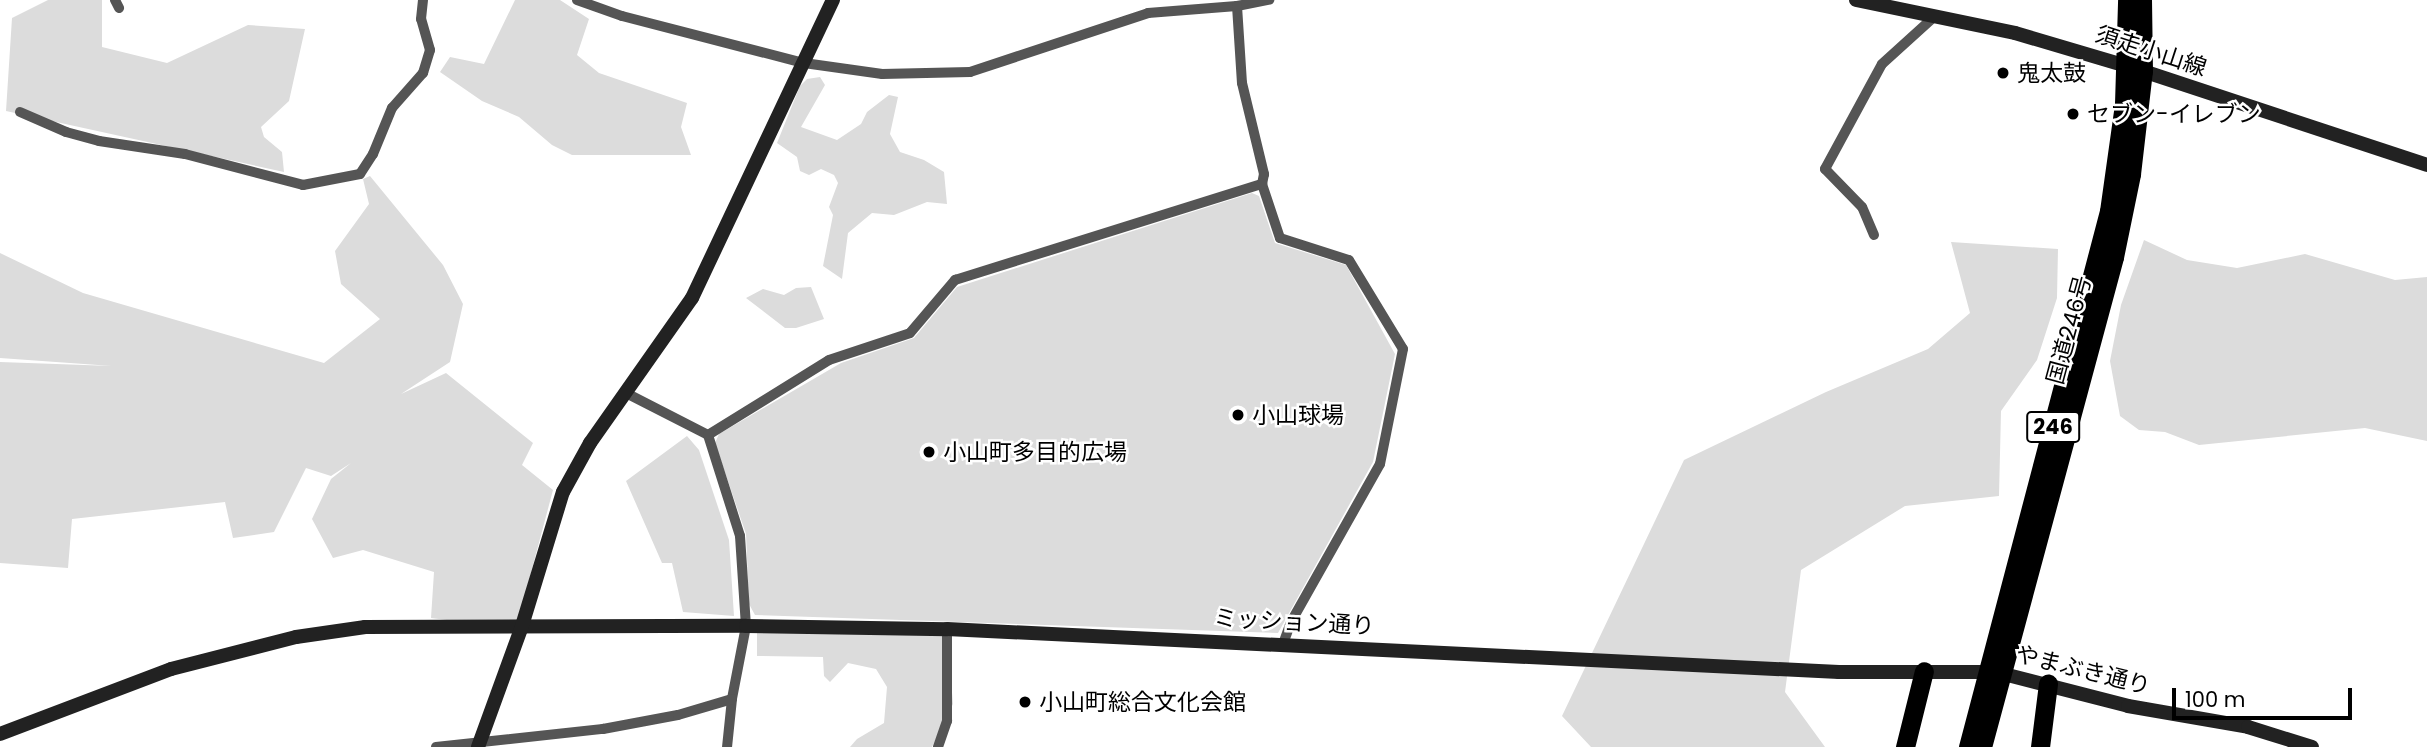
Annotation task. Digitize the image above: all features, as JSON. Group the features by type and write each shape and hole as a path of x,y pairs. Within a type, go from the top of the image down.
{"highway":[{"name":"国道246号","path":"2127,0 2134,69"},
{"name":"国道246号","path":"1994,692 2003,646 2114,257 2131,174 2134,69 2142,0"},
{"path":"1905,747 1924,671"},
{"path":"2040,747 2048,684"},
{"path":"1968,747 1994,692"},
{"path":"1982,747 1994,692"},
{"path":"1990,747 1994,692"}],"street":[{"path":"20,112 66,132 99,141 186,154 303,185 360,174 393,108 422,74 430,50 421,19 424,0"},
{"path":"577,0 602,10 804,64 882,74 970,72 1148,13 1237,6 1269,0"},
{"path":"479,744 521,629 563,492 590,443 692,298 833,0"},
{"name":"須走小山線","path":"1856,0 2015,33 2427,165"},
{"path":"1237,6 1242,83 1264,174 1262,184 1280,238 1349,260 1403,349 1380,464 1291,622 1283,644"},
{"path":"1874,234 1861,207 1825,169 1882,64 1936,15"},
{"path":"708,435 829,360 910,333 956,280 1262,184"},
{"path":"626,393 708,435 740,536 746,626 732,699 727,747"},
{"name":"ミッション通り","path":"0,734 171,669 296,637 365,627 521,629 746,626 947,629 1839,672"},
{"path":"938,747 947,722 947,629"},
{"name":"やまぶき通り","path":"1839,672 1996,672 2128,706 2248,727 2312,747"},
{"path":"436,747 603,729 678,715 732,699"}],"shaded area":[{"path":"48,0 102,0 102,47 167,63 248,25 305,29 289,101 261,127 264,137 282,152 284,172 6,111 12,18"},
{"path":"515,0 560,0 589,19 577,55 599,73 687,103 681,127 691,155 572,155 552,145 519,117 482,101 440,72 450,57 484,64"},
{"path":"820,77 825,85 801,127 837,140 861,124 867,112 889,95 898,97 890,134 900,152 924,160 944,172 947,204 927,202 894,215 872,213 848,233 842,279 823,266 833,215 829,207 838,183 834,175 821,169 809,175 800,171 797,157 777,143 800,86 807,79"},
{"path":"370,176 443,265 463,304 450,362 401,394 446,373 533,443 522,465 553,490 516,629 431,618 434,572 363,550 333,558 312,519 331,479 351,463 331,476 306,468 274,532 233,538 225,502 72,519 68,568 0,563 0,362 112,366 0,358 0,253 83,293 324,363 380,319 341,284 335,251 369,204 363,179"},
{"path":"1252,193 1259,196 1275,243 1346,265 1395,354 1373,462 1278,633 755,615 749,604 746,534 715,443 719,434 841,363 914,338 957,287"},
{"path":"2144,240 2187,260 2237,268 2305,254 2395,280 2427,277 2427,441 2365,428 2199,445 2165,432 2139,430 2120,416 2110,361 2121,305"},
{"path":"1951,242 2058,249 2057,298 2037,360 2001,411 1999,496 1905,506 1801,570 1785,692 1825,747 1591,747 1562,716 1684,460 1826,392 1928,349 1970,313"},
{"path":"811,287 824,319 796,328 785,328 746,298 763,289 784,295 796,288"},
{"path":"687,436 699,450 729,540 734,616 683,612 672,563 662,563 626,481"},
{"path":"757,629 947,633 953,704 932,747 850,747 857,739 884,723 887,687 876,669 848,663 830,682 824,676 823,657 757,656"}],"place":[{"name":"鬼太鼓","path":"2003,73"},
{"name":"セブン-イレブン","path":"2073,114"},
{"name":"小山球場","path":"1238,415"},
{"name":"小山町多目的広場","path":"929,452"},
{"name":"小山町総合文化会館","path":"1025,702"}]}
